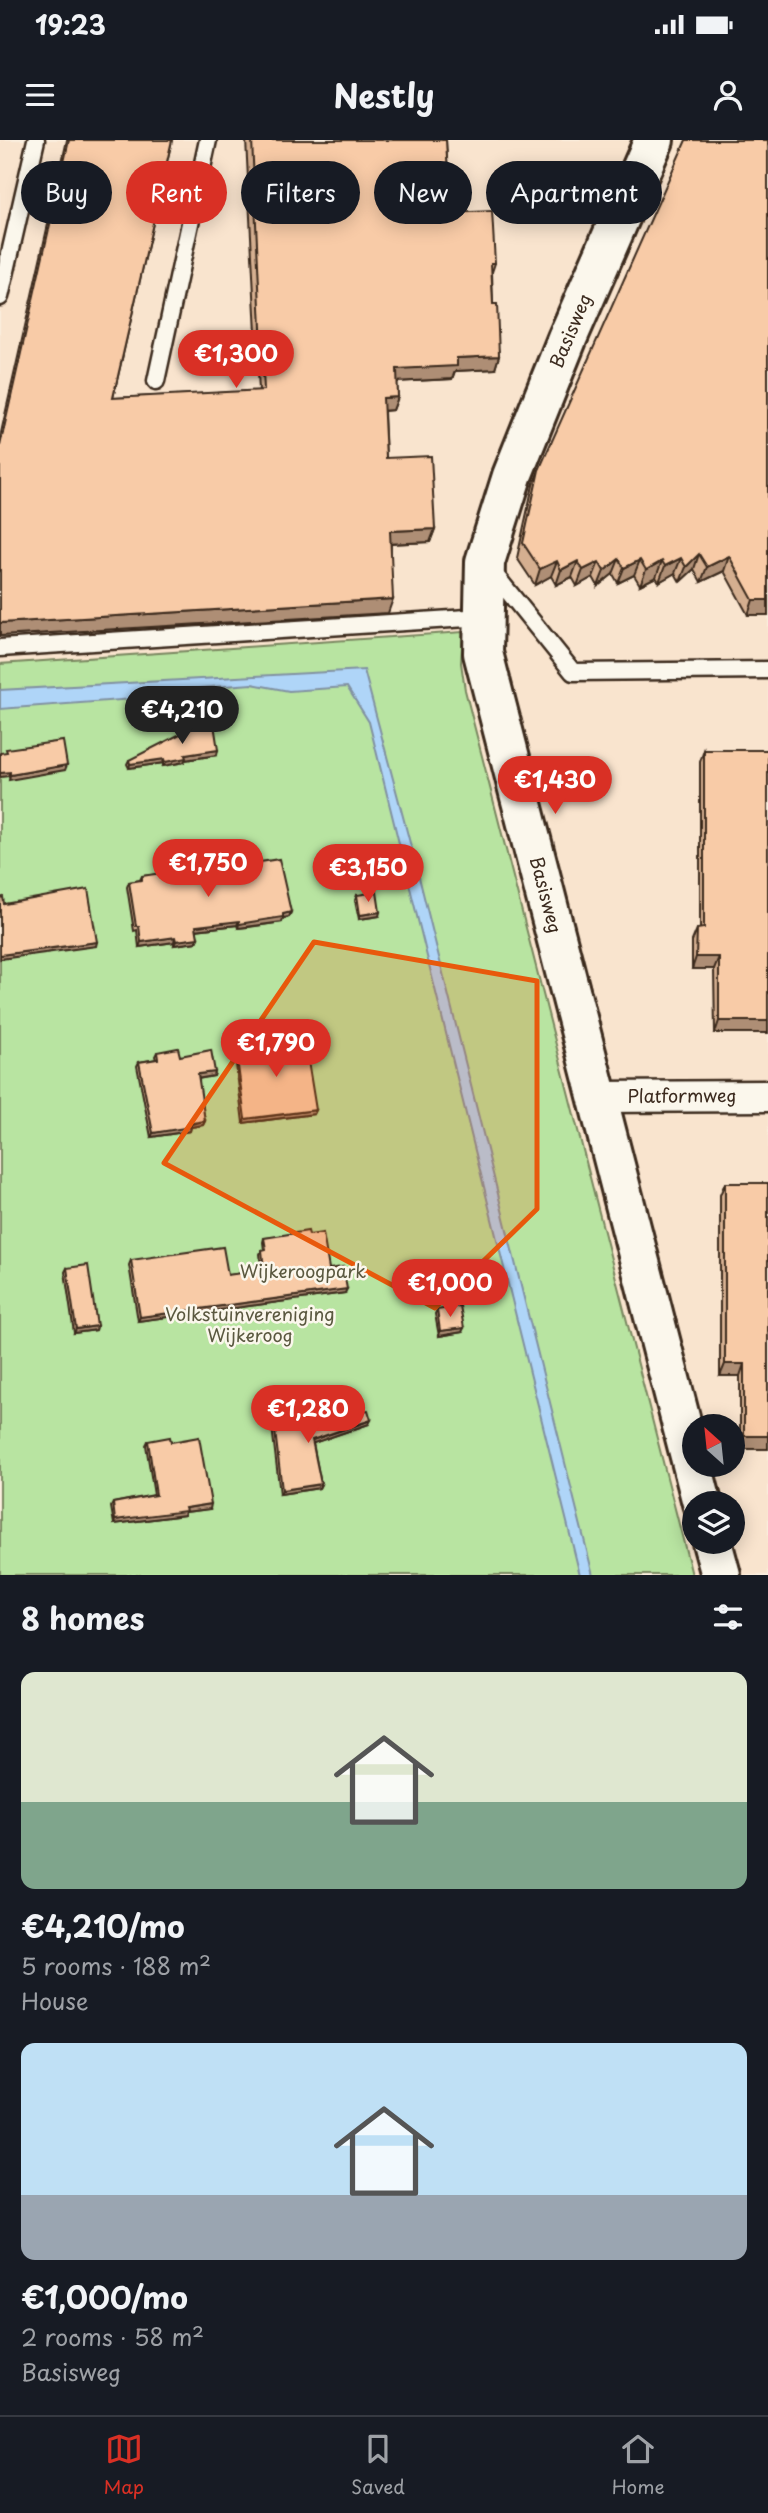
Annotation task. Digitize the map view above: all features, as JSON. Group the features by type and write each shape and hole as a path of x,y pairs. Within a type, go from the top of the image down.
{"street":[{"name":"Basisweg","path":"654,140 566,339 512,476 485,562 483,653 699,1491"},
{"name":"Platformweg","path":"596,1097 768,1096"},
{"path":"715,1554 721,1575"}],"lane":[{"path":"0,297 36,140"},
{"path":"156,381 208,140"},
{"path":"485,562 573,672 768,670"},
{"path":"0,648 483,617"}],"highlighted area":[{"path":"314,942 537,981 537,1209 435,1308 164,1163"}],"shaded area":[{"path":"0,140 768,140 768,1575 632,1575 0,675"}],"green space":[{"name":"Volkstuinvereniging Wijkeroog","path":"463,632 461,663 465,690 682,1536 682,1554 687,1554 692,1575 0,1575 0,664"}],"water":[{"path":"364,670 418,873 593,1575 580,1575 369,722 347,687 289,691 252,684 170,690 161,697 0,709 0,690"}],"building":[{"path":"69,140 172,140 167,161 126,161 126,224 153,224 113,398 264,390 256,224 360,224 360,161 253,161 252,140 446,140 447,161 374,161 374,224 472,224 472,212 486,211 486,224 493,224 495,263 491,263 493,304 497,304 499,356 457,358 457,366 397,369 398,397 383,398 386,458 431,456 435,529 390,531 393,599 0,623 0,446 50,224 112,224 112,161 64,161"},
{"path":"686,140 768,140 768,600 753,600 729,556 707,567 699,554 686,567 681,558 665,566 662,561 646,570 640,560 624,568 619,559 604,571 599,562 583,570 578,561 561,570 557,561 540,569 523,543 539,470 649,224 662,224 662,194"},
{"path":"214,724 218,750 185,755 186,758 165,762 164,759 130,764 129,760 192,728"},
{"path":"63,741 67,765 10,775 10,772 0,773 0,753 7,752 6,749"},
{"path":"704,750 768,750 768,1021 719,1021 719,957 696,957 697,929 704,928"},
{"path":"248,859 248,864 279,859 291,912 283,914 283,917 239,924 239,921 196,926 198,938 176,941 175,937 141,942 129,882 142,880 142,876 228,866 228,863"},
{"path":"88,889 97,942 0,955 0,898 3,897 4,904"},
{"path":"377,892 380,912 360,915 357,895"},
{"path":"304,1036 316,1110 245,1119 236,1051 261,1048 260,1042"},
{"path":"178,1048 180,1056 211,1050 215,1072 198,1074 205,1121 191,1123 191,1127 153,1133 139,1062 158,1059 157,1052"},
{"path":"725,1183 768,1183 768,1436 746,1436 744,1364 725,1364"},
{"path":"308,1231 309,1235 323,1233 329,1269 343,1267 347,1289 140,1317 131,1260 223,1247 228,1275 264,1270 264,1238"},
{"path":"88,1265 97,1326 76,1329 67,1268"},
{"path":"460,1306 464,1328 440,1331 437,1310"},
{"path":"368,1410 371,1420 312,1440 321,1484 282,1490 274,1422"},
{"path":"170,1437 171,1442 199,1437 211,1504 185,1508 186,1511 115,1520 113,1503 156,1495 148,1441"}],"park label":[{"name":"Wijkeroogpark","path":"303,1272"}]}
